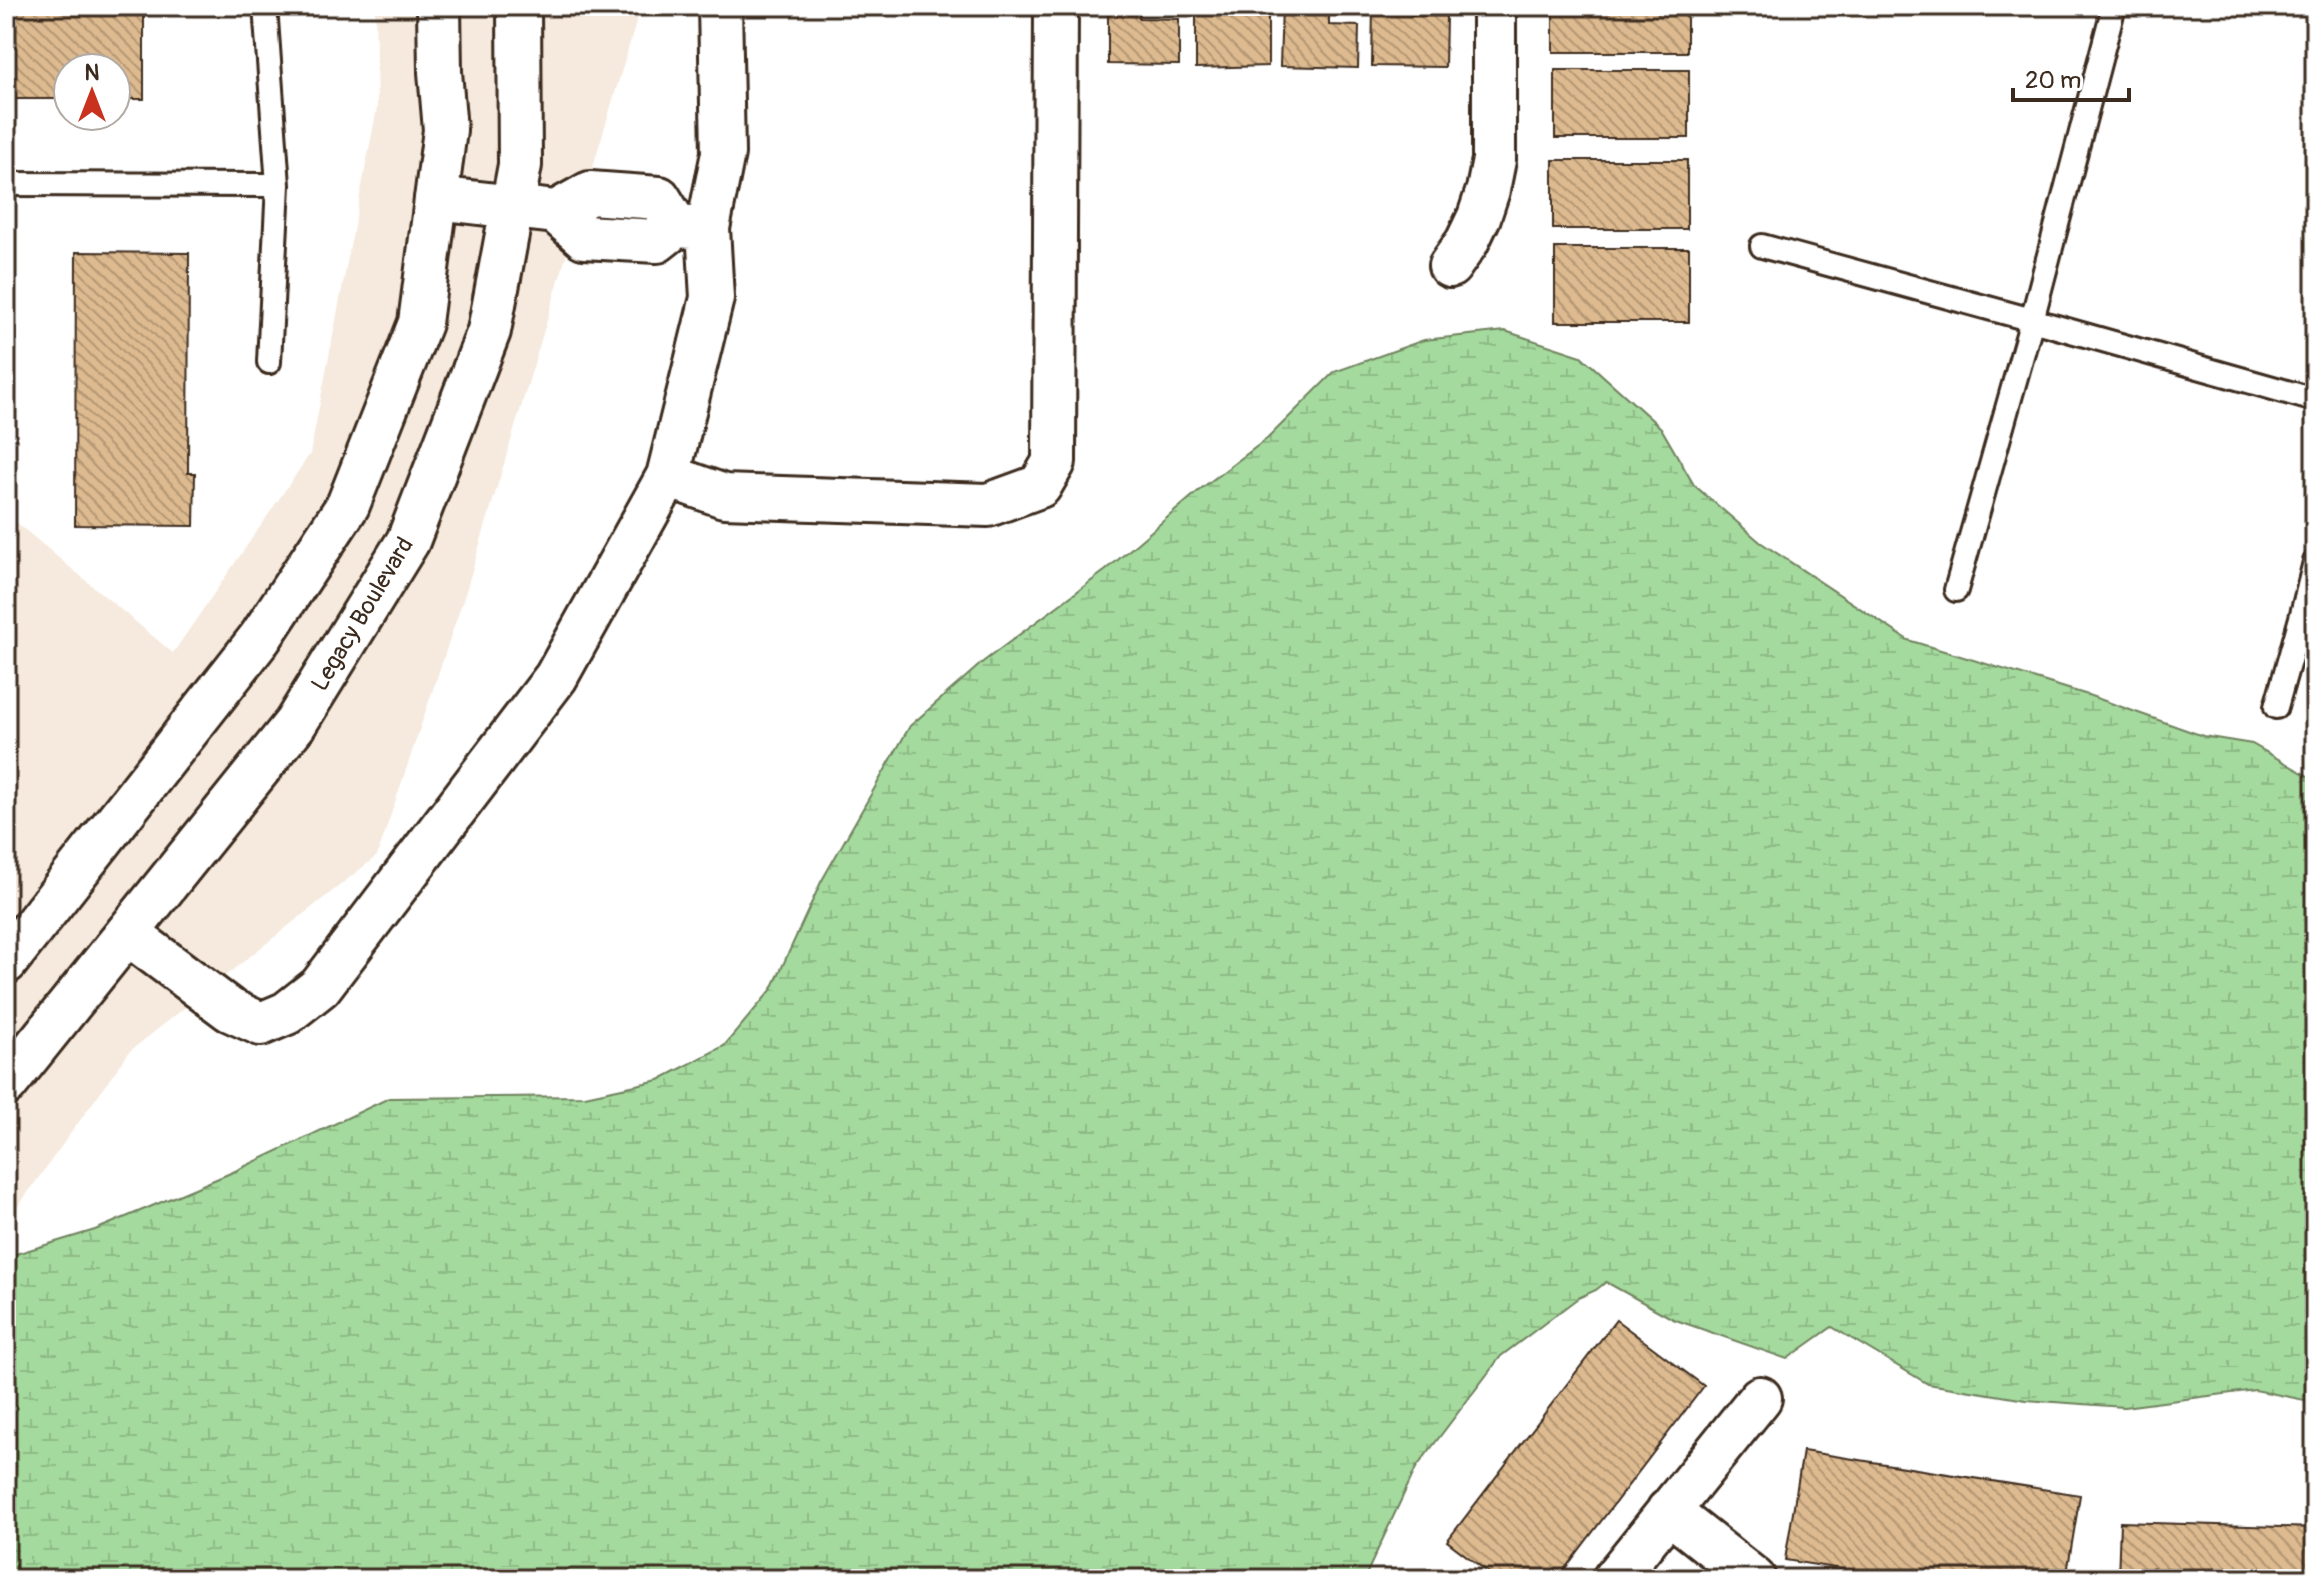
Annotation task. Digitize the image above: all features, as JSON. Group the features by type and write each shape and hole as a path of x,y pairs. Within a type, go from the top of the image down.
{"street":[{"path":"6,962 260,638 348,505 420,323 445,130 439,6"},
{"name":"Legacy Boulevard","path":"6,1084 295,724 408,541 489,331 520,165 519,6"},
{"path":"127,933 230,1010 261,1024 287,1013 320,987 556,677 668,476 712,298 692,227 723,153 720,6"},
{"path":"668,476 724,496 988,505 1040,486 1054,462 1056,6"},
{"path":"1450,266 1467,242 1479,217 1494,160 1494,6"},
{"path":"436,198 556,212 584,237 657,241 692,227"},
{"path":"1614,1579 1760,1398"},
{"path":"1668,1511 1754,1579"}],"lane":[{"path":"265,6 278,185 269,362"},
{"path":"1956,590 2032,320 2114,6"},
{"path":"6,184 278,185"},
{"path":"1762,246 2315,400"},
{"path":"2276,707 2308,620 2315,562"}],"shaded area":[{"path":"375,6 641,6 466,591 377,856 130,1051 6,1223 6,514 173,653 310,454 377,108"}],"green space":[{"path":"1505,331 1581,356 1661,428 1694,485 1760,542 1908,640 2088,695 2203,736 2252,744 2315,780 2315,1402 2255,1390 2124,1407 2026,1400 1928,1384 1832,1327 1787,1359 1673,1319 1606,1282 1578,1298 1501,1356 1416,1468 1364,1579 6,1579 6,1257 95,1230 233,1172 389,1098 585,1096 659,1080 724,1046 772,989 821,882 910,726 984,661 1106,570 1203,487 1268,438 1334,372 1424,340"}],"building":[{"path":"6,6 144,6 144,99 132,99 132,52 52,52 52,99 6,99"},
{"path":"1108,6 1139,6 1139,18 1179,19 1179,65 1108,64"},
{"path":"1196,6 1268,6 1268,66 1196,68"},
{"path":"1282,6 1329,6 1329,25 1359,26 1358,68 1280,66"},
{"path":"1373,6 1411,6 1411,15 1446,16 1445,67 1372,66"},
{"path":"1553,6 1687,6 1687,52 1553,52"},
{"path":"1555,70 1689,70 1689,138 1555,138"},
{"path":"1553,160 1687,160 1687,229 1553,229"},
{"path":"1555,248 1689,248 1689,322 1555,322"},
{"path":"76,252 189,253 188,473 195,473 194,526 75,525"},
{"path":"1616,1320 1704,1386 1557,1579 1497,1579 1447,1541"},
{"path":"1803,1451 2080,1495 2066,1579 1902,1579 1785,1560"},
{"path":"2120,1522 2315,1528 2315,1579 2118,1579"}]}
